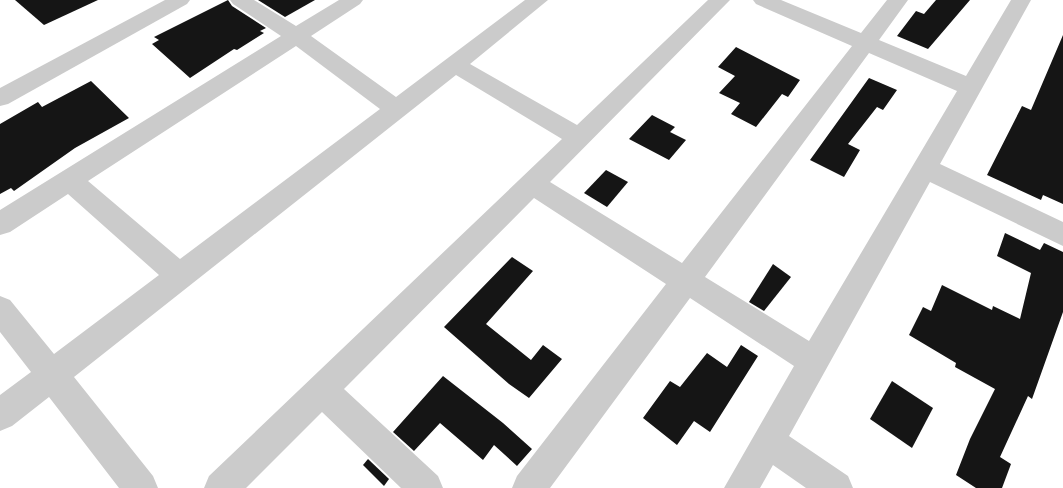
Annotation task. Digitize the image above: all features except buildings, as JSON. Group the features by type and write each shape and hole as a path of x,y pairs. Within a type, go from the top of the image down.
{"street":[{"path":"0,98 180,0"},
{"path":"240,0 296,36 397,109"},
{"path":"0,224 353,0"},
{"path":"0,415 538,0"},
{"path":"221,488 720,0"},
{"path":"763,0 970,87"},
{"path":"529,488 898,0"},
{"path":"741,488 970,87 1016,1"},
{"path":"454,64 579,138"},
{"path":"924,168 1063,235"},
{"path":"70,180 180,276"},
{"path":"532,184 814,360"},
{"path":"0,308 141,488"},
{"path":"322,390 426,488"},
{"path":"768,441 836,488"}]}
